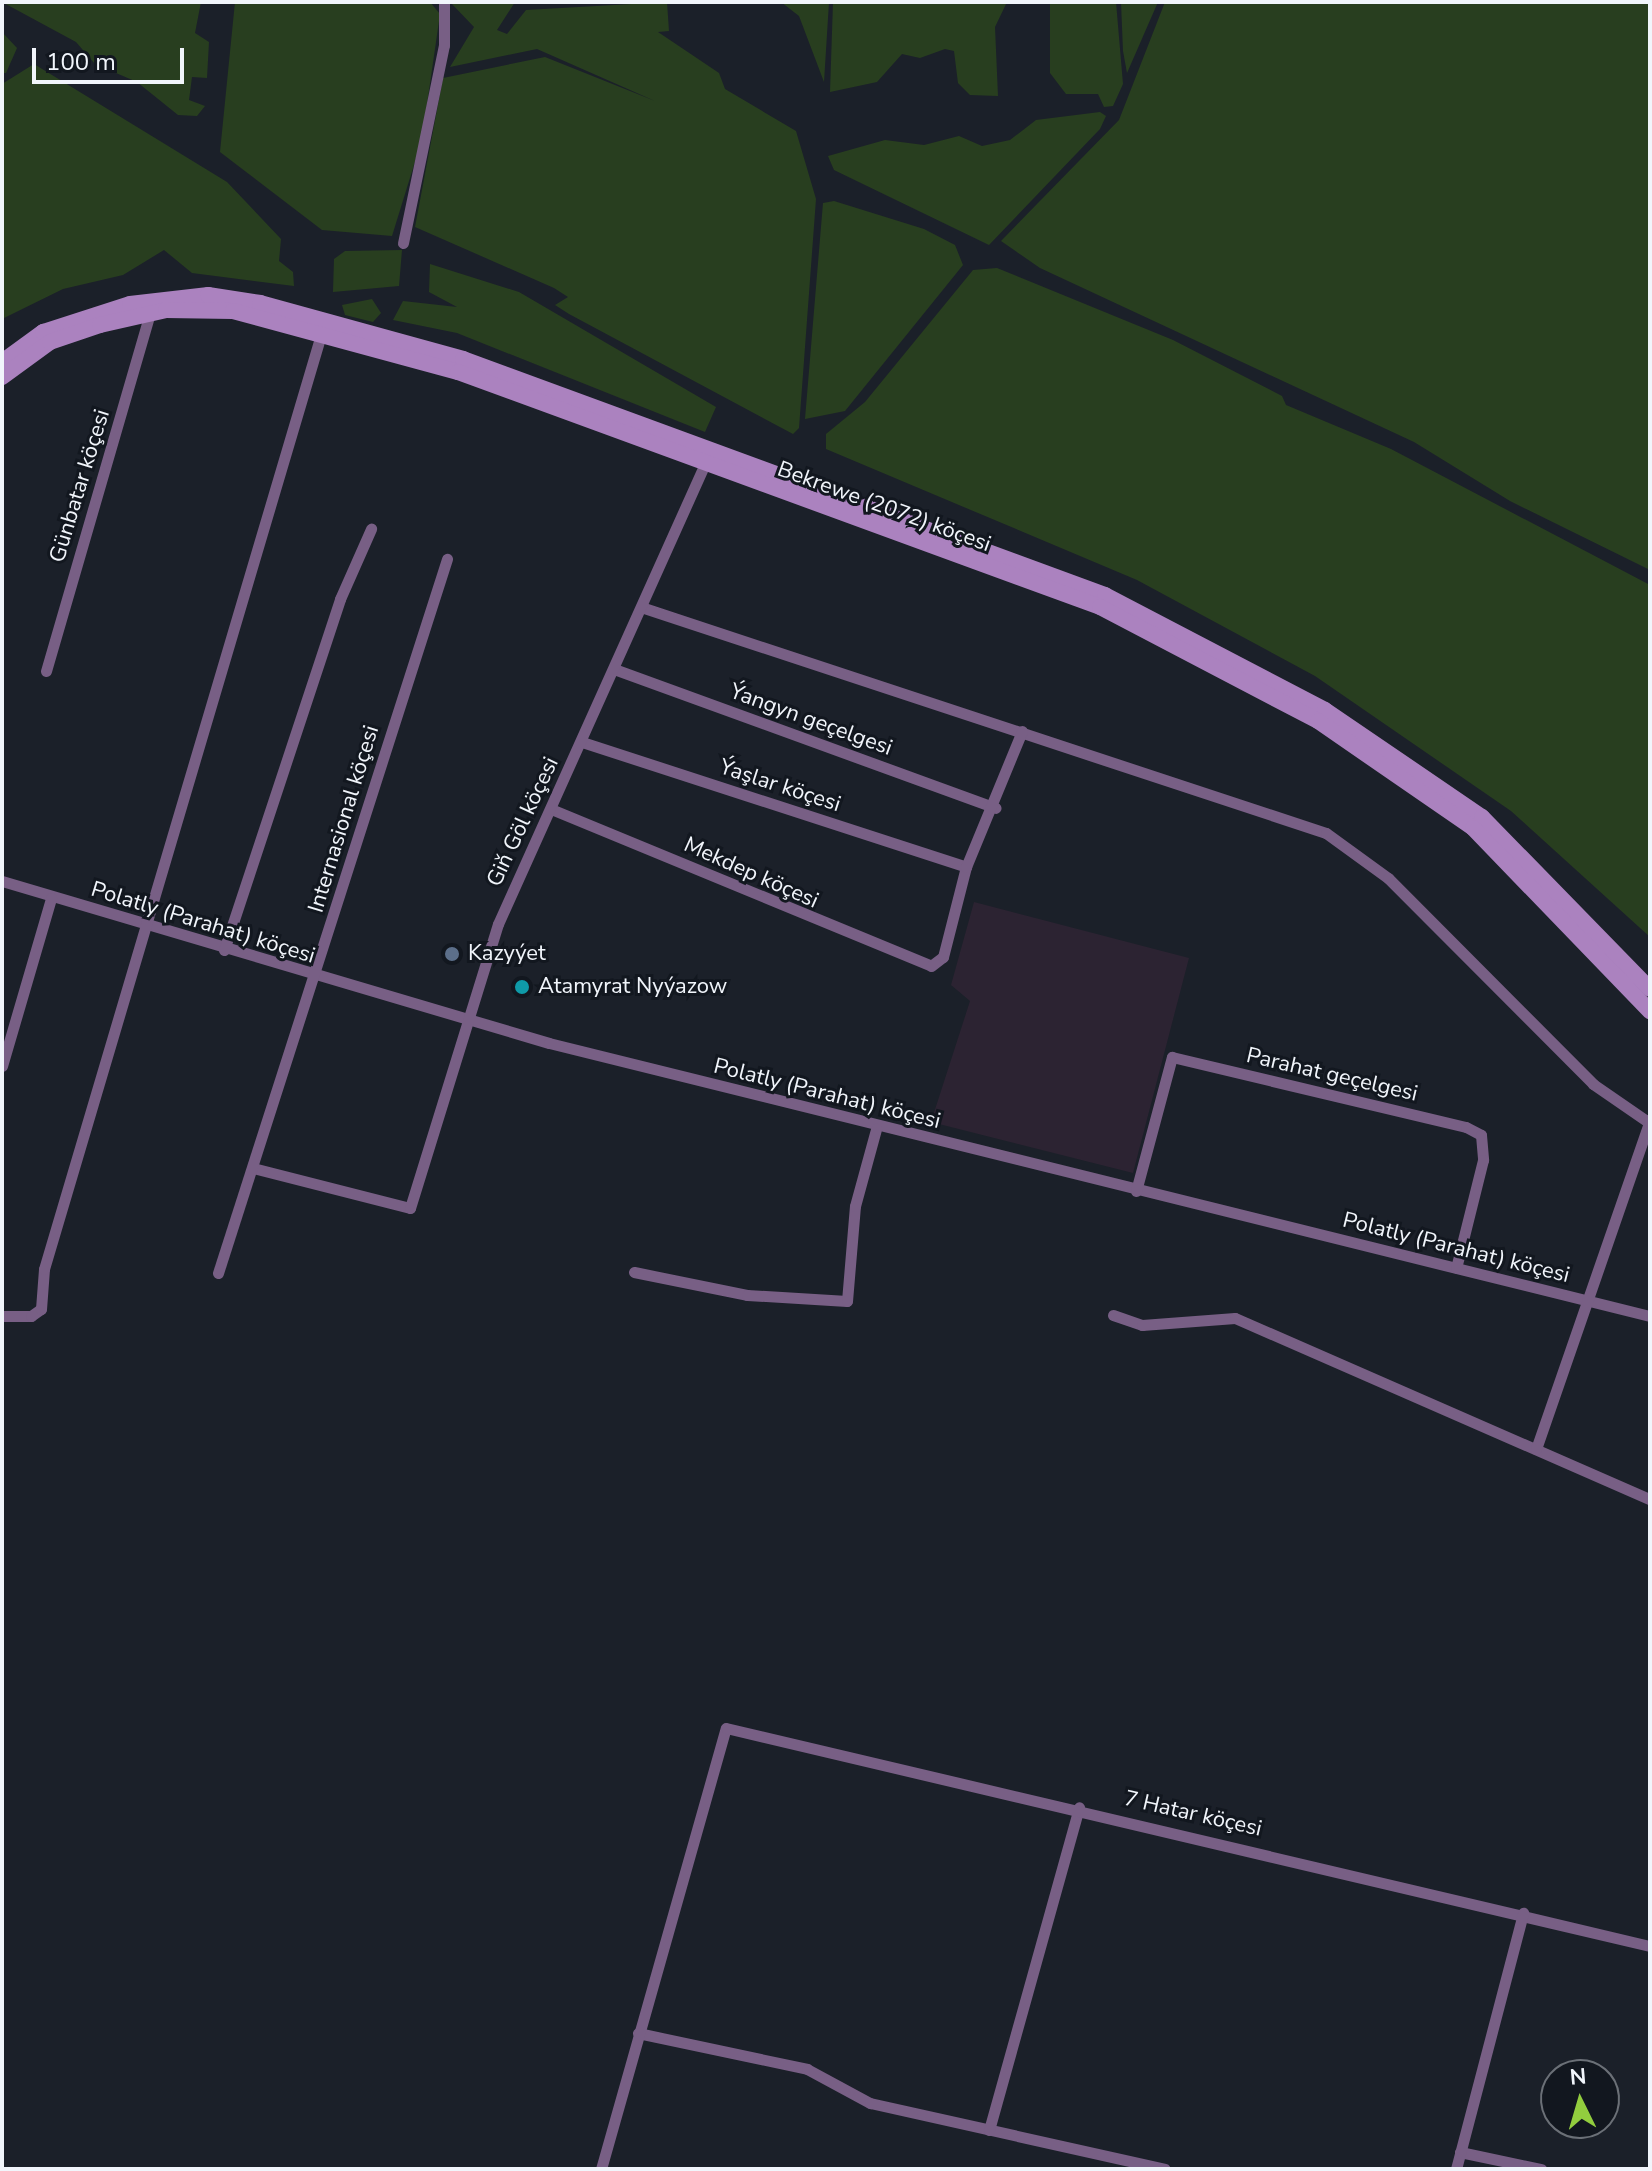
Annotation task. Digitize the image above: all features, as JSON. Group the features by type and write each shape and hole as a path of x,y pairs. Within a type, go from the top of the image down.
{"main road":[{"name":"Bekrewe (2072) köçesi","path":"2,362 43,332 94,313 165,298 233,298 463,359 707,460 1100,607 1318,721 1473,828 1650,1011"},
{"name":"Bekrewe (2072) köçesi","path":"2,377 50,342 150,313 233,311 322,331 458,372 1105,595 1325,710 1482,817 1650,989"}],"street":[{"path":"403,243 444,45 444,2"},
{"name":"Günbatar köçesi","path":"46,671 150,313"},
{"path":"2,1316 31,1316 41,1309 44,1269 143,925 322,331"},
{"name":"Giň Göl köçesi","path":"253,1168 410,1208 498,924 644,608 707,460"},
{"path":"224,950 340,599 371,529"},
{"name":"Internasional köçesi","path":"218,1273 447,559"},
{"path":"644,608 1272,812 1345,844 1412,901 1593,1084 1649,1121 1590,1300 1536,1449"},
{"name":"Ýangyn geçelgesi","path":"614,669 995,808"},
{"path":"966,867 995,808 1022,731"},
{"name":"Ýaşlar köçesi","path":"582,742 966,867"},
{"name":"Mekdep köçesi","path":"551,809 906,961 937,965 966,867"},
{"name":"Polatly (Parahat) köçesi","path":"2,881 315,977 876,1129 1650,1316"},
{"path":"2,1066 51,898"},
{"name":"Parahat geçelgesi","path":"1136,1191 1172,1057 1481,1135 1483,1160 1456,1268"},
{"path":"634,1272 747,1295 847,1301 855,1206 876,1129"},
{"path":"1113,1315 1142,1325 1235,1318 1650,1499"},
{"name":"7 Hatar köçesi","path":"638,2033 726,1728 1079,1807 1650,1946"},
{"path":"989,2130 1079,1807"},
{"path":"1456,2169 1523,1913"},
{"path":"601,2169 638,2033 807,2069 870,2103 1165,2169"},
{"path":"1460,2152 1541,2169"}],"shaded area":[{"path":"974,902 1189,958 1133,1173 931,1122 970,1001 951,985"}],"green space":[{"path":"2,2 201,2 195,33 209,42 207,78 192,77 189,100 205,106 197,116 178,115 137,82 95,64 76,42"},
{"path":"235,2 430,2 440,14 422,139 392,236 322,230 220,152"},
{"path":"450,2 515,2 497,30 507,34 526,10 667,2 669,31 658,32 719,73 725,89 796,131 816,199 799,428 793,434 569,314 555,305 568,297 554,288 415,227 443,78 545,57 655,101 537,49 450,67 474,27"},
{"path":"781,2 829,2 824,82 799,16"},
{"path":"833,2 1007,2 995,27 998,96 970,95 958,83 954,51 945,49 920,58 902,54 877,82 830,92"},
{"path":"1050,2 1116,2 1123,84 1113,106 1104,107 1098,94 1066,94 1050,73"},
{"path":"1121,2 1158,2 1127,73 1123,51"},
{"path":"1165,2 1650,2 1650,570 1510,501 1414,442 1040,268 1001,241 1119,120"},
{"path":"2,32 17,48 6,73 2,73"},
{"path":"34,64 227,182 281,239 279,261 293,272 294,286 192,273 164,250 123,275 63,289 2,319 2,84"},
{"path":"1100,112 1106,116 1100,129 989,245 834,170 828,156 885,140 924,145 959,136 982,146 1010,140 1036,120"},
{"path":"834,201 924,229 955,245 963,265 845,411 805,419 823,203"},
{"path":"402,250 399,286 333,292 334,259 345,251"},
{"path":"430,264 519,292 716,407 705,432 457,333 393,320 403,301 457,307 429,292"},
{"path":"997,268 1173,340 1282,396 1286,405 1391,449 1650,585 1650,937 1511,811 1315,676 1137,580 826,449 826,434 865,402 973,270"},
{"path":"372,299 381,313 373,322 345,315 342,305"}],"place":[{"name":"Kazyýet","path":"452,954"},
{"name":"Atamyrat Nyýazow","path":"522,987"}]}
